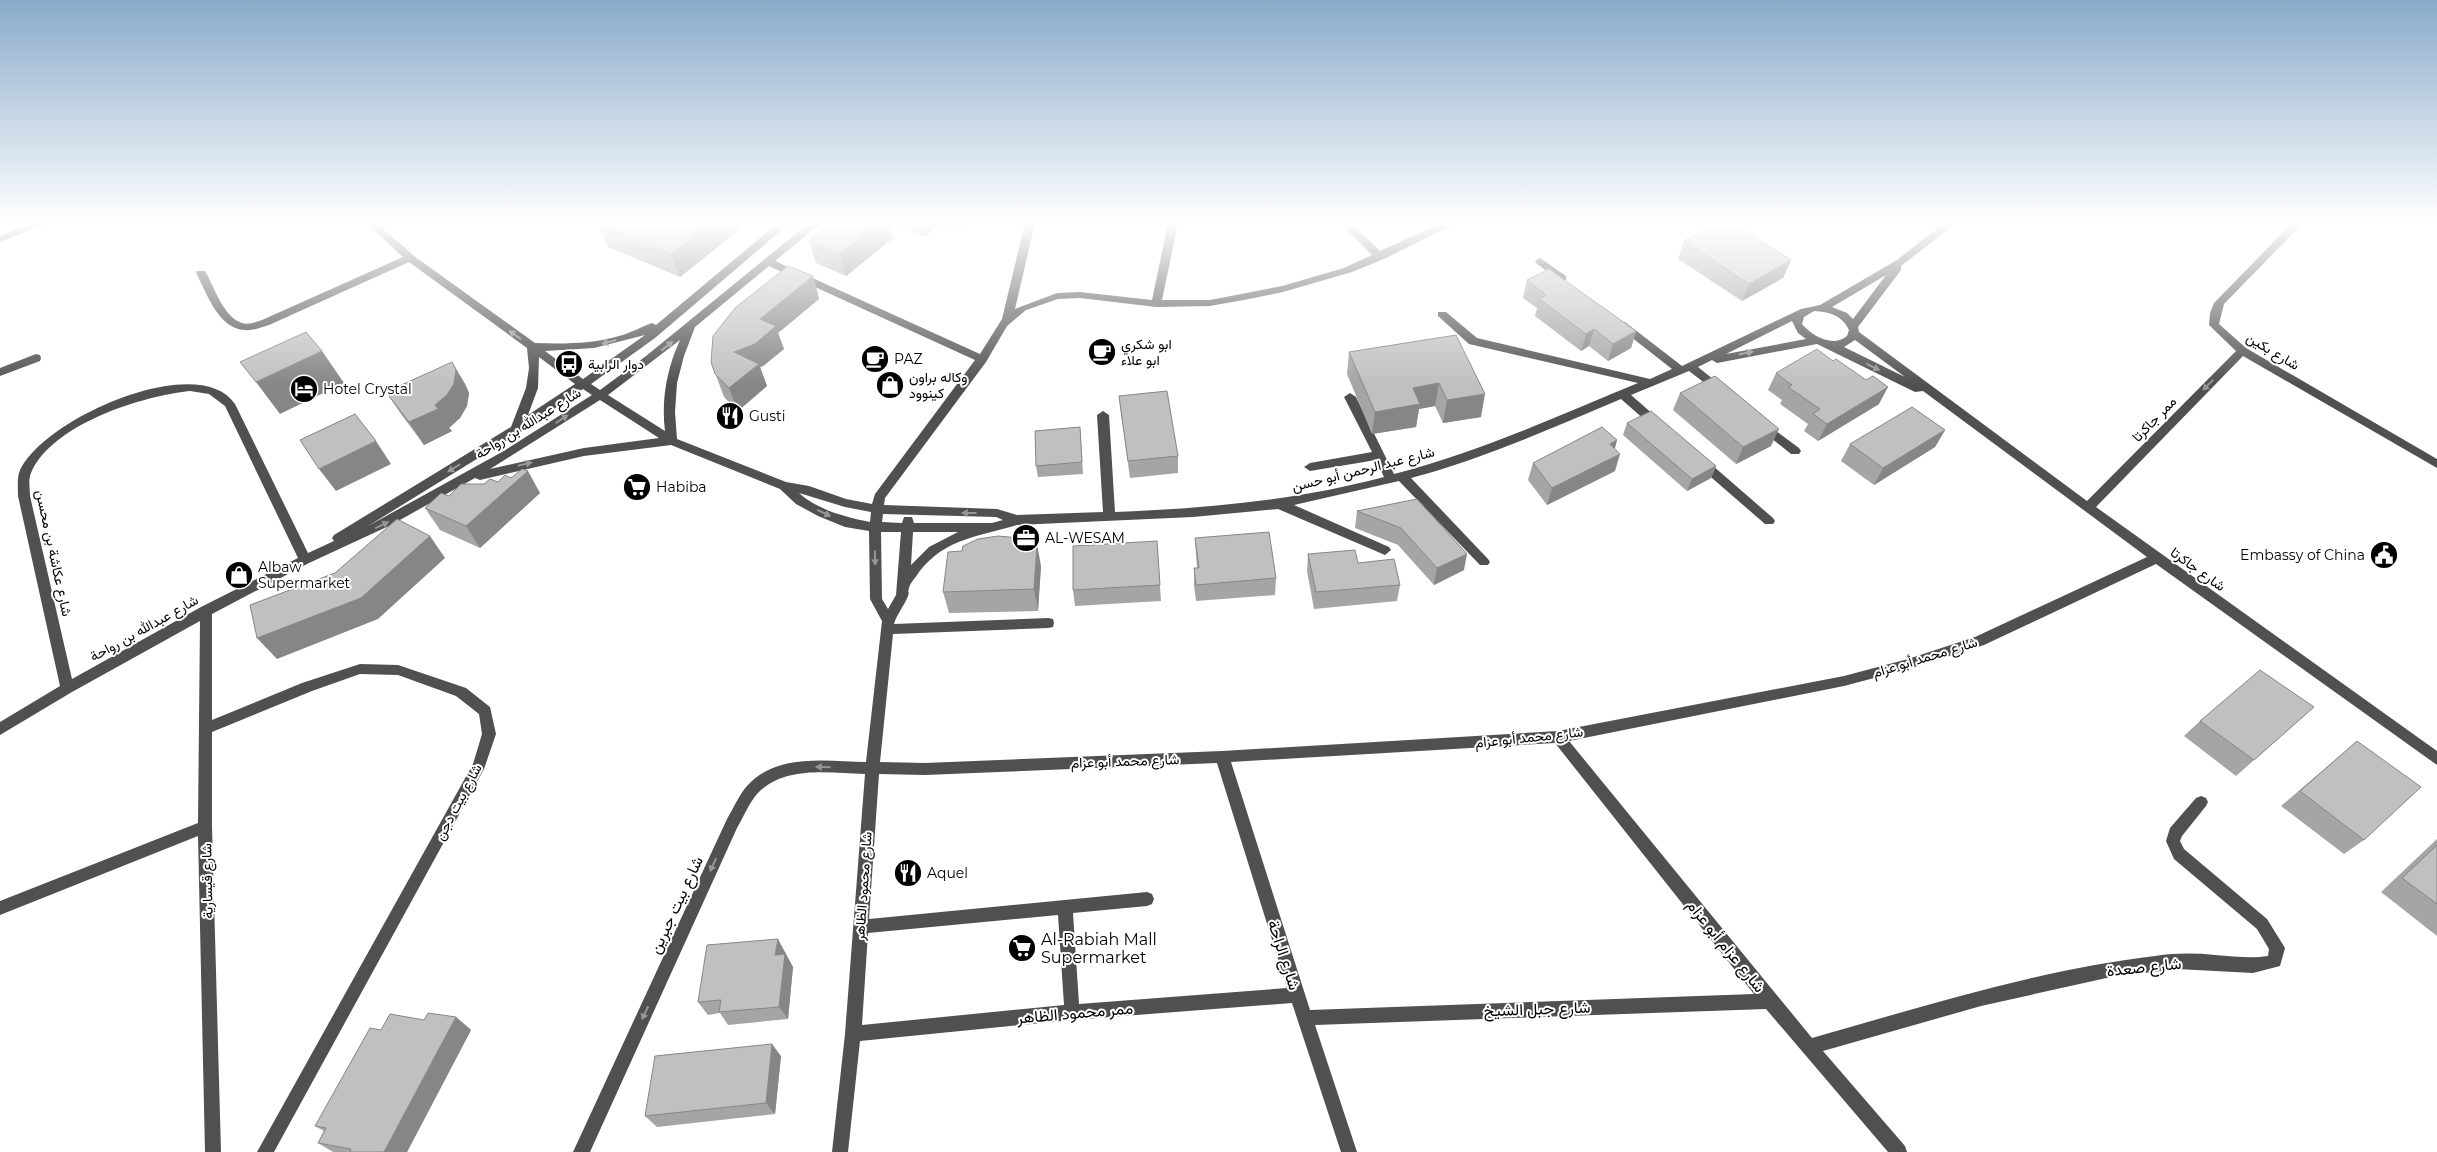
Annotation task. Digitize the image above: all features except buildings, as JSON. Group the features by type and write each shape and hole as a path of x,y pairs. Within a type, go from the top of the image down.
{"street":[{"path":"204,277 228,320 236,326 245,328 265,323 368,277"},
{"name":"شارع عبد الرحمن أبو حسن","path":"436,277 599,396 672,441 784,486 809,490 845,503 876,509 997,513 1017,520"},
{"name":"شارع عبدالله بن رواحة","path":"305,560 515,430 629,352 720,277"},
{"name":"شارع عبدالله بن رواحة","path":"0,729 67,688 206,611 305,560 388,522 461,482 599,396 650,360 750,277"},
{"path":"801,277 982,359"},
{"path":"1008,319 1018,277"},
{"path":"1156,304 1162,277"},
{"path":"1048,622 888,625 876,599 875,527 879,497 940,417 1008,319 1022,308 1057,296 1080,295 1156,304 1210,303 1258,295 1325,277"},
{"path":"1559,277 1571,286"},
{"path":"1823,308 1877,277"},
{"path":"1853,330 1841,314 1823,308 1814,308 1800,313 1797,324 1807,337 1816,341 1830,344 1846,342 1891,277"},
{"name":"شارع بكين","path":"2245,277 2219,303 2215,313 2214,325 2224,337 2242,350 2437,464"},
{"name":"شارع عبد الرحمن أبو حسن","path":"784,486 800,501 822,513 845,522 875,527 992,528 1017,520 1193,514 1279,504 1434,468 1507,442 1689,366 1800,313"},
{"path":"1442,314 1473,341 1649,382"},
{"path":"1610,316 1689,366 1727,397"},
{"path":"515,430 531,396 535,363 532,347 566,349 603,344 639,334 670,318"},
{"path":"672,441 669,407 673,373 685,340 694,324"},
{"name":"شارع جاكرتا","path":"1853,330 1942,401 2437,760"},
{"name":"شارع عبد الرحمن أبو حسن","path":"1689,366 1816,341"},
{"name":"شارع جاكرتا","path":"1830,344 1942,401"},
{"name":"ممر جاكرتا","path":"2088,508 2242,350"},
{"path":"0,372 36,358"},
{"name":"شارع عكاشة بن محسن","path":"67,688 24,496 25,474 42,448 70,428 113,406 149,394 182,388 212,391 229,404 305,560"},
{"path":"1622,394 1666,432"},
{"path":"1350,396 1379,455 1397,478 1484,562"},
{"path":"1103,415 1109,516"},
{"path":"1757,421 1795,452"},
{"name":"شارع عبد الرحمن أبو حسن","path":"461,482 576,454 672,441"},
{"path":"1688,451 1769,521"},
{"path":"1310,467 1379,455"},
{"path":"1279,504 1385,550"},
{"name":"شارع محمود الظاهر","path":"840,1152 853,1034 872,769 888,625 902,595 909,511"},
{"path":"902,588 917,563 933,550 949,540 982,528"},
{"name":"شارع محمد أبو عزام","path":"872,769 925,769 1222,758 1558,737 1844,681 1908,664 1979,641 2157,558"},
{"name":"شارع قيسارية","path":"206,611 205,828 213,1152"},
{"name":"شارع بيت دجن","path":"206,730 307,687 360,669 398,670 461,692 485,711 489,734 479,765 266,1152"},
{"name":"شارع عزام أبو عزام","path":"1558,737 1770,1001 1899,1152"},
{"name":"شارع الراحة","path":"1222,758 1304,1018 1349,1152"},
{"name":"شارع بيت جبرين","path":"581,1152 732,824 752,790 776,772 803,766 872,769"},
{"name":"شارع صعدة","path":"1810,1047 1941,1008 2072,977 2157,963 2212,962 2265,966 2275,962 2277,948 2262,924 2179,854 2173,841 2175,833 2201,802"},
{"path":"0,908 205,828"},
{"path":"860,927 1147,899"},
{"path":"1065,907 1072,1012"},
{"name":"ممر محمود الظاهر","path":"853,1034 1072,1012 1297,995"},
{"name":"شارع جبل الشيخ","path":"1304,1018 1770,1001"}],"place":[{"name":"ابو شكري ابو علاء","path":"1102,352"},
{"name":"PAZ","path":"875,359"},
{"name":"دوار الرابية","path":"569,364"},
{"name":"وكاله براون كينوود","path":"890,385"},
{"name":"Hotel Crystal","path":"304,389"},
{"name":"Gusti","path":"730,416"},
{"name":"Habiba","path":"637,487"},
{"name":"AL-WESAM","path":"1026,538"},
{"name":"Embassy of China","path":"2384,555"},
{"name":"Albaw Supermarket","path":"239,575"},
{"name":"Aquel","path":"908,873"},
{"name":"Al-Rabiah Mall Supermarket","path":"1022,948"}]}
